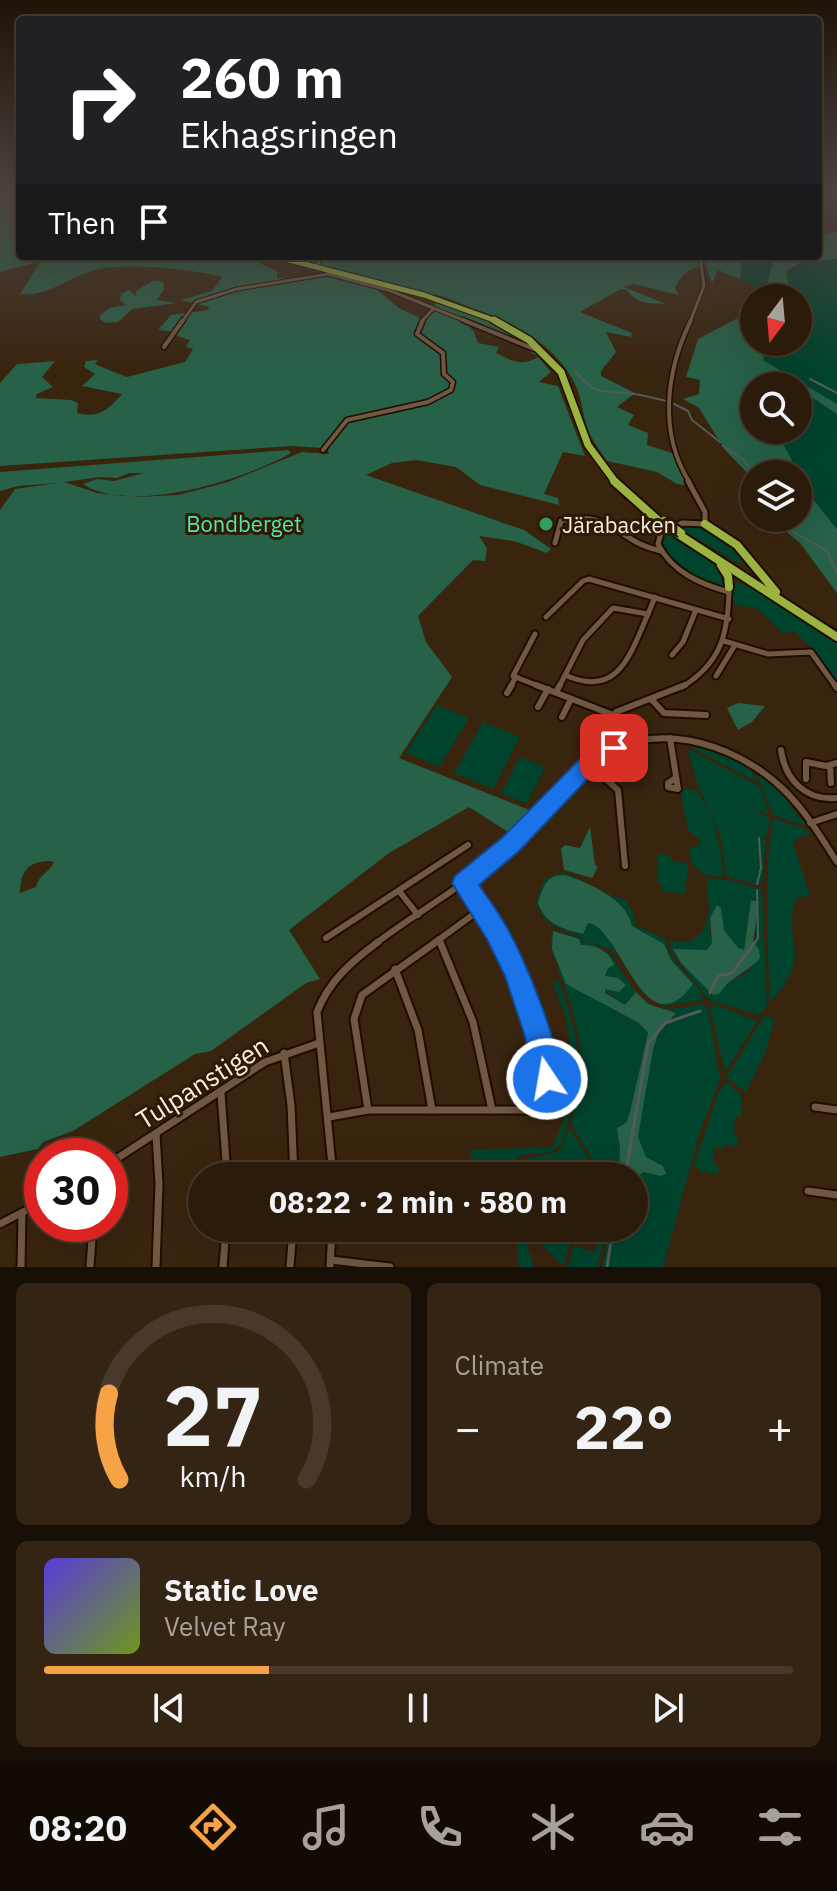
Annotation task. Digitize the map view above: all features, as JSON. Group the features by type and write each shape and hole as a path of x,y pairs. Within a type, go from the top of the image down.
{"highway":[{"path":"290,260 453,305 508,325 550,355 572,385 588,438 601,461 627,491 662,522"},
{"path":"292,260 486,317 540,348 560,370 569,386 583,433 594,456 618,485 662,522 837,635"},
{"path":"705,524 732,538 778,595"},
{"path":"680,534 837,635"},
{"path":"716,558 729,588 739,579 754,582"},
{"path":"729,563 746,567 751,559"}],"street":[{"path":"316,266 318,260"},
{"path":"661,551 658,538 663,531 685,521 705,524 707,513 677,459 671,401 671,372 675,355 707,282 701,260"},
{"path":"164,347 196,302 237,289 304,275 338,276 527,344 555,370 560,370"},
{"path":"422,304 430,299"},
{"path":"323,450 347,420 428,402 451,390 453,382 444,374 443,353 418,336 420,324 434,308"},
{"path":"555,543 561,521 595,519 615,525 641,547 661,551 692,578 729,588 729,619 724,641 713,661 700,674 671,692 622,708 613,715 611,726 622,745"},
{"path":"546,617 586,579 729,619"},
{"path":"565,675 591,685 606,682 628,657 655,597"},
{"path":"556,692 583,640 613,608 648,614"},
{"path":"672,655 683,642 696,610"},
{"path":"535,634 513,676 613,715"},
{"path":"724,641 771,655 811,652 837,688"},
{"path":"716,676 735,645"},
{"path":"507,693 516,677"},
{"path":"538,707 548,689"},
{"path":"562,717 571,699"},
{"path":"651,699 664,713 706,715"},
{"path":"670,738 676,778"},
{"path":"332,1162 317,1011 325,989 353,959 464,883 511,844 589,764 622,745 670,738 710,745 743,758 783,788 837,862"},
{"path":"781,750 784,771 804,790 820,799 837,798"},
{"path":"806,779 806,762 833,764 831,783"},
{"path":"589,764 618,790 625,866"},
{"path":"810,823 837,814"},
{"path":"326,938 468,845"},
{"path":"464,883 506,950 530,1011 552,1110"},
{"path":"399,891 418,915"},
{"path":"368,1110 355,1027 355,1011 367,989 482,908"},
{"path":"439,939 462,986 477,1032 492,1110"},
{"path":"395,969 418,1030 432,1110"},
{"name":"Tulpanstigen","path":"128,1152 265,1062 319,1043"},
{"path":"284,1053 291,1105 293,1162"},
{"path":"221,1093 226,1162"},
{"path":"815,1107 837,1110"},
{"path":"329,1117 368,1110 563,1110"},
{"path":"156,1134 159,1184 156,1267"},
{"path":"808,1191 837,1195"},
{"path":"0,1224 22,1213 21,1267"},
{"path":"90,1267 92,1242"},
{"path":"223,1267 225,1242"},
{"path":"290,1267 292,1242"},
{"path":"332,1242 331,1263 390,1267"}],"green space":[{"name":"Bondberget","path":"0,253 16,253 16,260 256,260 277,271 277,278 338,277 376,289 399,308 422,319 416,335 425,341 418,336 422,322 433,313 435,303 462,310 500,327 535,348 537,355 531,353 523,341 485,329 480,323 465,322 478,343 499,347 496,353 502,356 522,362 538,357 551,372 539,382 558,386 585,456 563,452 544,494 558,498 559,505 480,485 456,467 416,460 392,463 366,475 524,530 551,549 547,553 514,541 479,536 487,548 485,561 473,560 418,616 426,642 452,677 399,758 532,811 508,832 469,807 389,853 289,930 320,979 306,983 211,1051 195,1054 73,1131 54,1138 24,1138 24,1152 0,1157 0,510 15,489 57,483 18,486 0,491 0,472 288,450 291,453 218,483 158,495 130,496 178,495 228,482 302,452 329,454 328,449 347,422 447,396 454,386 452,383 449,392 434,399 347,418 322,448 292,446 0,466 0,383 17,364 55,361 42,377 53,387 37,394 36,398 71,400 78,403 77,413 97,414 122,394 82,386 95,374 84,367 86,361 98,360 95,364 127,377 185,362 193,349 186,347 190,340 175,335 178,332 158,330 171,315 208,310 209,307 181,300 212,291 222,277 158,268 107,268 86,273 39,293 20,294 41,261 0,272","holes":["429,342 445,353 445,373 442,354","129,473 144,473 114,481 97,479 83,484 104,493 127,496 97,493 64,482 100,477 117,478","54,862 36,887 20,893 24,873 30,866"]},
{"path":"822,253 837,253 837,259 801,262 786,272 789,284 767,284 773,260 822,260"},
{"path":"837,259 837,534 819,511 812,495 812,460 787,460 780,444 812,444 812,372 756,372 764,356 812,356 812,284 752,284 740,279 741,260 773,260 768,276 796,270 799,262"},
{"path":"303,260 698,260 700,266 688,271 675,288 679,295 634,284 624,287 666,304 639,301 627,290 621,289 580,312 632,333 631,337 606,332 616,352 601,371 601,376 635,393 617,407 634,415 628,425 648,433 647,445 672,453 687,485 677,484 657,472 607,461 590,434 574,382 556,357 533,337 446,297"},
{"path":"704,260 742,260 740,279 718,270 712,283"},
{"path":"154,280 163,282 164,289 157,300 176,303 132,309 118,322 105,323 100,319 100,315 112,307 126,305 120,300 121,294 129,290 136,296 136,291"},
{"path":"740,320 740,356 764,356 763,360 783,372 740,372 740,444 783,444 791,460 740,460 740,466 725,450 699,408 683,399 699,394 700,380 686,377 698,339"},
{"path":"812,389 837,404 837,414 812,397"},
{"path":"812,498 837,529 837,593 800,543 787,532 812,532"},
{"path":"698,524 737,545 747,563 736,562 678,527"},
{"path":"668,533 685,540 714,560 724,577 724,586 695,577 677,565 662,539"},
{"path":"737,583 751,588 837,641 837,681 817,653 794,632 782,633 758,609 733,604 733,585"},
{"path":"738,703 765,706 752,722 738,730 727,708"},
{"path":"437,705 469,718 439,767 406,753"},
{"path":"483,722 520,737 493,789 454,773"},
{"path":"687,745 710,750 748,765 758,783"},
{"path":"690,750 760,787 769,814 752,809 770,818 767,835 762,838 766,840 762,886 726,876 721,838 698,785"},
{"path":"520,757 545,767 527,804 501,793"},
{"path":"755,770 778,789 806,826 773,815"},
{"path":"680,790 695,790 707,807 719,843 723,877 703,873 692,862 689,848 698,846 700,840 688,830"},
{"path":"773,818 812,832 796,839 794,846 810,896 799,897 793,911 794,965 786,982 770,1002 767,887"},
{"path":"590,827 595,865 598,867 592,878 564,870 561,849 565,845 580,848"},
{"path":"657,854 670,855 671,860 688,864 685,894 662,891 658,882"},
{"path":"562,873 595,887 539,909 550,923 585,927 588,923 601,928 606,932 621,964 611,950 547,923 536,906 546,878"},
{"path":"565,875 615,900 629,916 632,926 664,944 671,960 693,984 676,1001 661,1004 647,995 634,980 600,929 588,923 583,934 562,927 545,916 538,902 544,886 550,879"},
{"path":"706,878 733,881 762,890 767,1004 760,1015 710,1001 671,951 670,941 689,942 707,922","holes":["754,899 759,902 751,969 713,995 673,952 707,951 712,943 709,925 721,908 724,930 738,949 744,950 750,905"]},
{"path":"598,889 625,899 636,918 634,925 665,939 673,958 701,993 703,1000 662,1006 638,985 691,982 671,960 666,947 632,926 628,914"},
{"path":"751,900 759,902 753,942 759,949 760,958 719,994 713,995 681,963 673,949 707,950 712,943 710,918 717,905 721,908 724,930 738,948 744,950"},
{"path":"553,930 587,941 603,949 580,945 578,939 552,932 556,963 551,931"},
{"path":"553,931 579,939 581,945 596,947 609,956 614,965 608,968 605,976 618,978 626,985 619,992 605,989 605,993 625,1005 636,992 648,1004 676,1013 658,1034 653,1050 638,1137 646,1157 663,1166 666,1174 648,1173 648,1162 620,1162 617,1128 626,1123 630,1112 648,1033 639,1023 566,984 552,949"},
{"path":"603,949 613,959 639,995 636,992 625,1005 604,991 605,988 619,992 618,978 605,976 608,955"},
{"path":"557,965 613,1010 639,1023 648,1033 630,1112 626,1123 617,1128 620,1162 594,1162 571,1123 580,1060 577,1029"},
{"path":"552,981 559,982 576,1038 579,1061 577,1090 558,1147 550,1152 521,1156 513,1162 471,1162 471,1150 553,1147 566,1114 564,1106 576,1083 566,1018"},
{"path":"703,1004 708,1010 720,1079 699,1135 663,1267 602,1267 607,1242 648,1242 648,1173 661,1176 663,1166 646,1157 638,1137 653,1050 658,1034 676,1015 675,1011 658,1008"},
{"path":"713,1004 757,1021 725,1072 710,1008"},
{"path":"764,1016 775,1019 765,1053 746,1092 726,1078"},
{"path":"726,1082 741,1095 742,1117 735,1116 734,1133 739,1141 736,1145 724,1145 722,1149 713,1147 713,1163 718,1165 719,1174 700,1171 694,1165 718,1094"},
{"path":"570,1128 591,1162 520,1162 530,1158 559,1151"},
{"path":"512,1242 526,1242 534,1267 519,1267 517,1243"},
{"path":"540,1242 570,1242 564,1267"},
{"path":"598,1242 603,1242 598,1267 568,1267 574,1245 595,1253"}],"waterway":[{"path":"575,371 598,390 666,401"},
{"path":"812,380 837,393"},
{"path":"674,404 688,411 692,420 720,442"},
{"path":"723,446 744,460"},
{"path":"794,532 827,551 837,573"},
{"path":"757,884 761,868 759,838"},
{"path":"754,944 758,938 757,890"},
{"path":"710,993 718,976 732,973 755,942"},
{"path":"627,1162 648,1044 665,1023 700,1011"},
{"path":"607,1267 611,1242"}],"place":[{"name":"Järabacken","path":"546,524"}],"route":[{"path":"547,1079 537,1033 516,972 496,931 464,883 511,844 589,764 614,748"}]}
